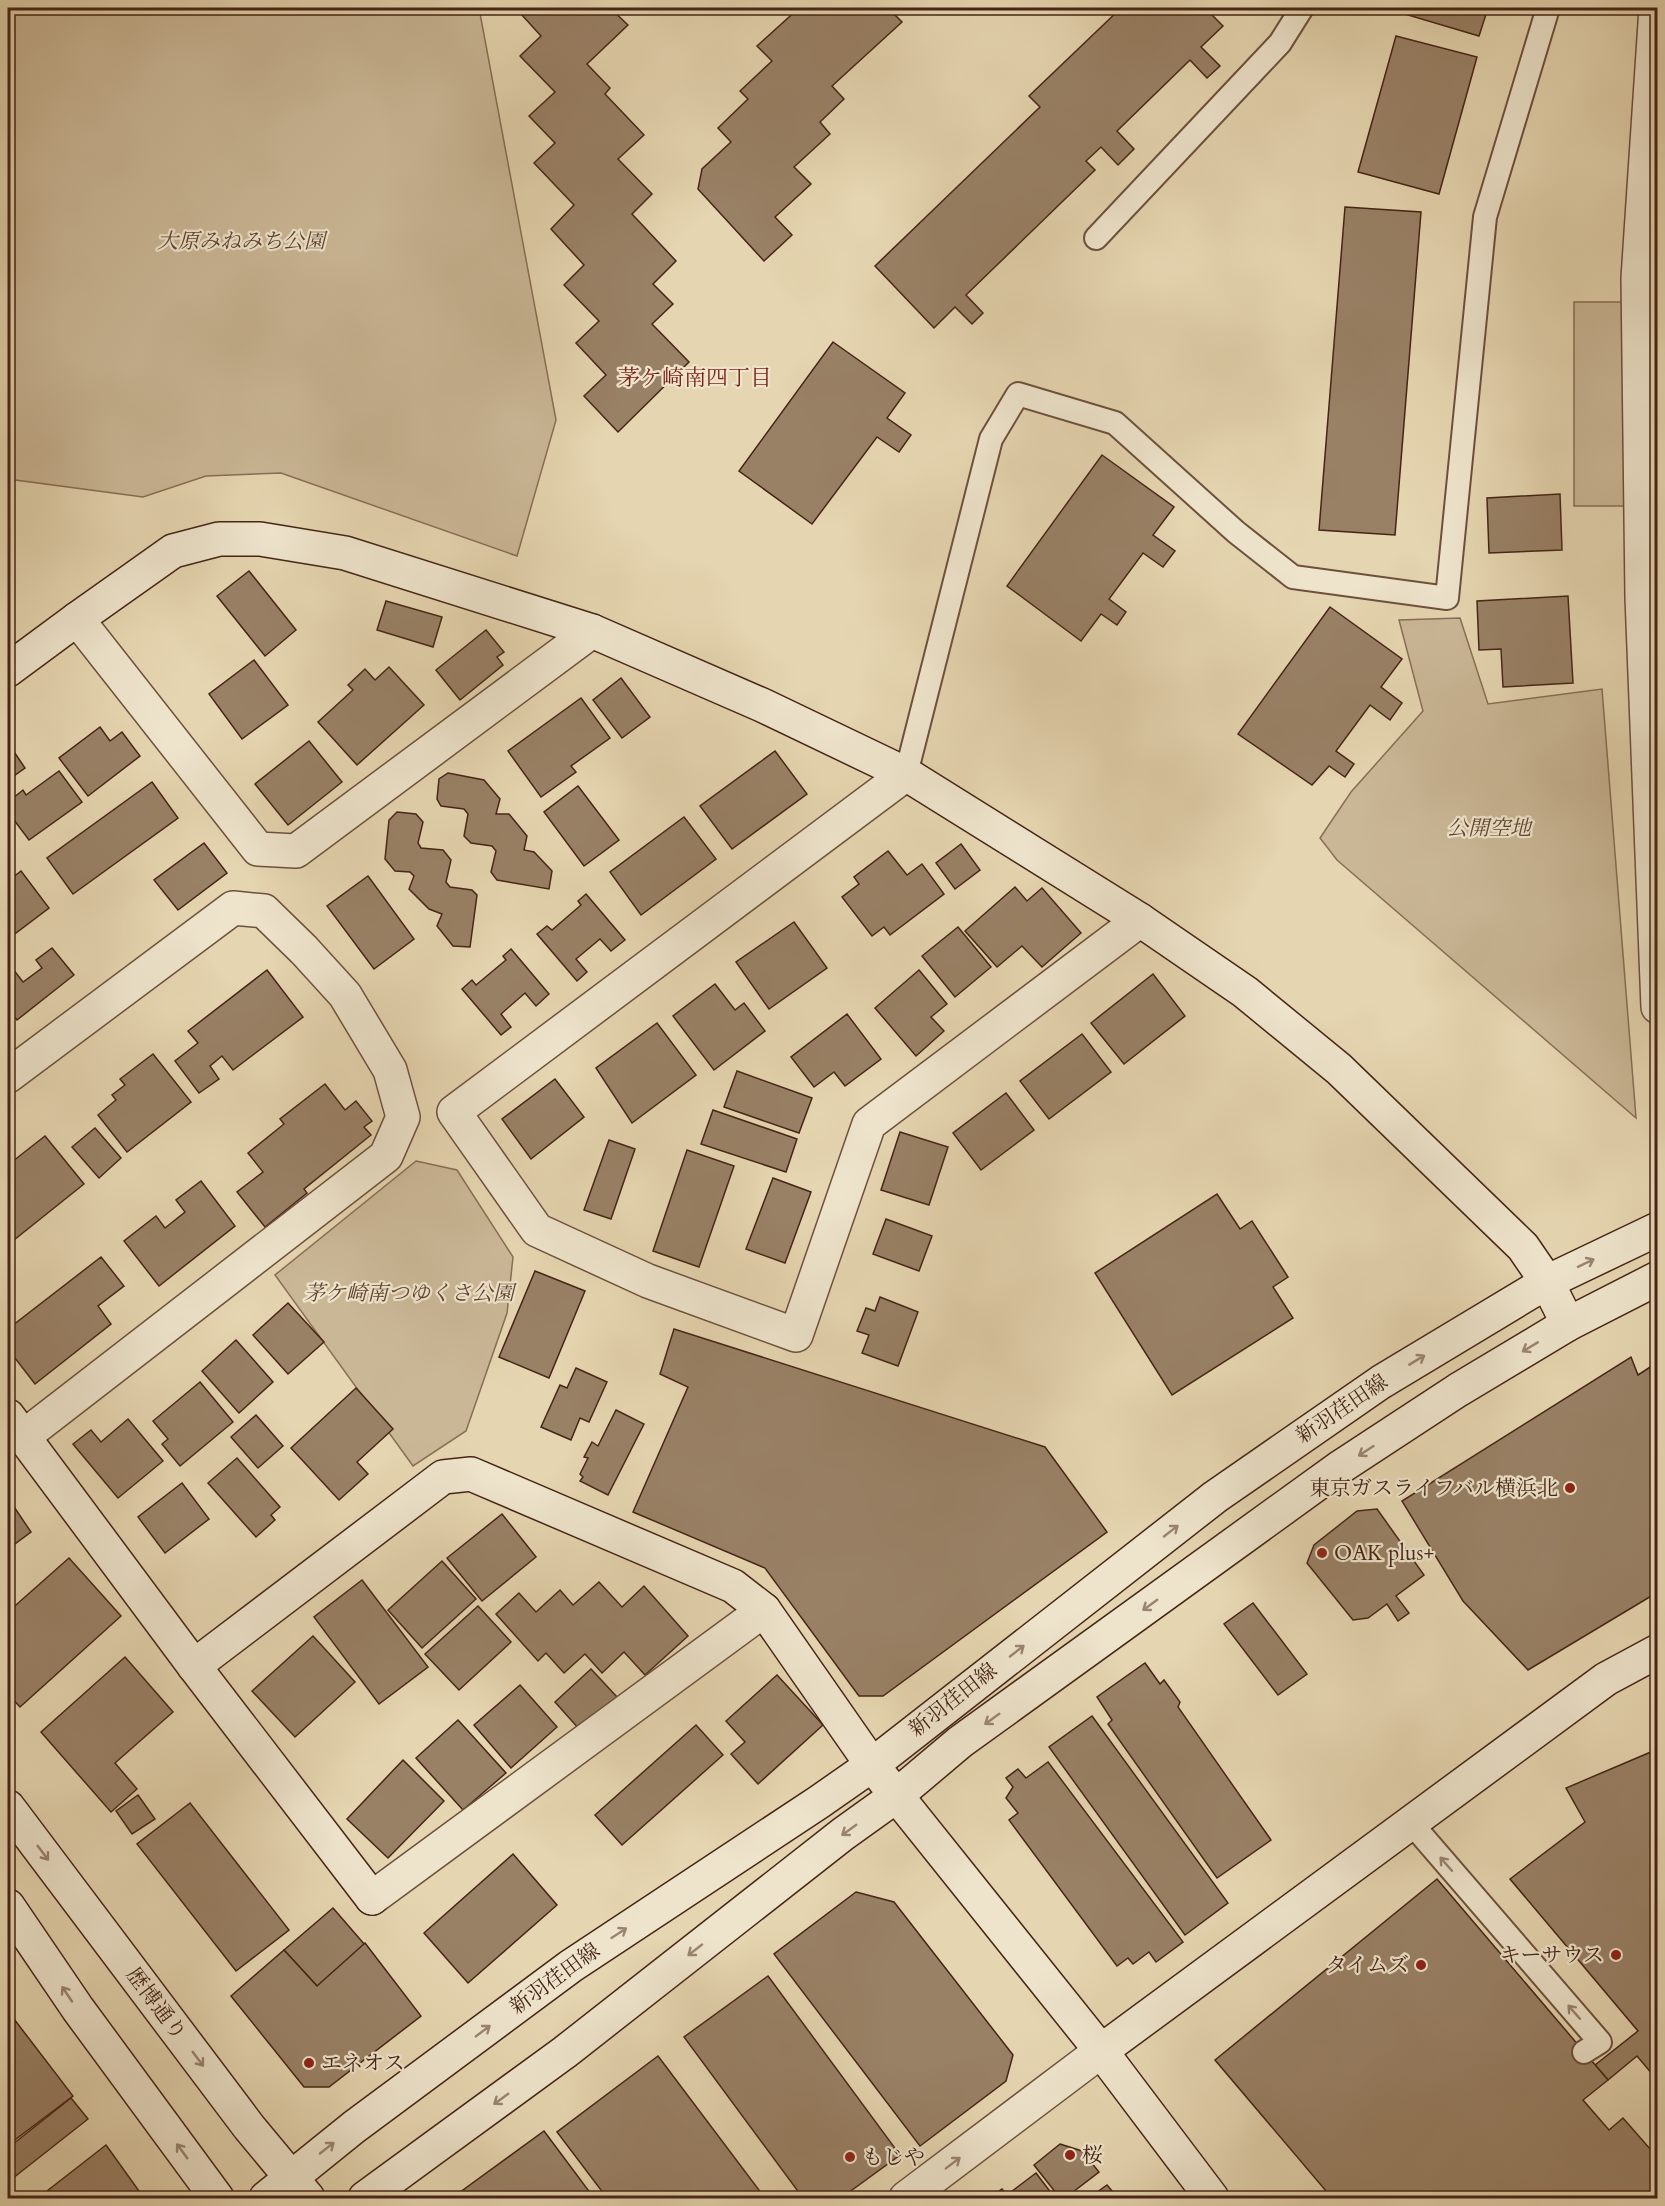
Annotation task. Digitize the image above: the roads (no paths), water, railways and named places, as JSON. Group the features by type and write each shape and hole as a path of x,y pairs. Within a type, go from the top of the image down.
{"street":[{"path":"1656,8 1638,279 1642,597 1658,1007"},
{"path":"8,670 174,551 219,539 260,539 345,553 592,631 762,705 906,774 1140,920 1245,992 1339,1069 1523,1247 1547,1282 1568,1324"},
{"path":"77,619 258,849 296,851 592,631"},
{"path":"906,774 454,1112 537,1230 648,1281 796,1335 869,1124 1140,920"},
{"path":"8,1076 233,908 264,911 304,950 345,995 390,1070 403,1117 386,1156 15,1427 372,1898 764,1610"},
{"name":"新羽荏田線","path":"266,2199 300,2188 354,2127 571,1966 872,1765 1215,1497 1381,1382 1547,1282 1658,1229"},
{"name":"新羽荏田線","path":"365,2199 565,2052 843,1834 896,1796 960,1742 1339,1468 1458,1390 1568,1324 1658,1278"},
{"path":"194,1666 443,1477 471,1474 733,1586 764,1610 872,1765 1101,2051 1212,2199"},
{"path":"906,2199 1101,2051 1606,1679 1658,1651"},
{"name":"歴博通り","path":"8,1807 249,2127 300,2188"},
{"path":"8,1906 78,2009 217,2199"}],"lane":[{"path":"906,774 991,439 1018,394 1115,423 1236,532 1293,577 1448,598 1485,217 1548,8"},
{"path":"1096,238 1280,43 1293,11"},
{"path":"1412,1824 1600,2042 1584,2052"}],"place":[{"name":"東京ガスライフバル横浜北","path":"1570,1488"},
{"name":"OAK plus+","path":"1322,1553"},
{"name":"キーサウス","path":"1616,1955"},
{"name":"タイムズ","path":"1421,1965"},
{"name":"エネオス","path":"309,2063"},
{"name":"桜","path":"1070,2155"},
{"name":"もじや","path":"850,2157"}],"district":[{"name":"茅ケ崎南四丁目","path":"695,378"}],"park label":[{"name":"大原みねみち公園","path":"241,241"},
{"name":"公開空地","path":"1489,828"},
{"name":"茅ケ崎南つゆくさ公園","path":"409,1293"}]}
